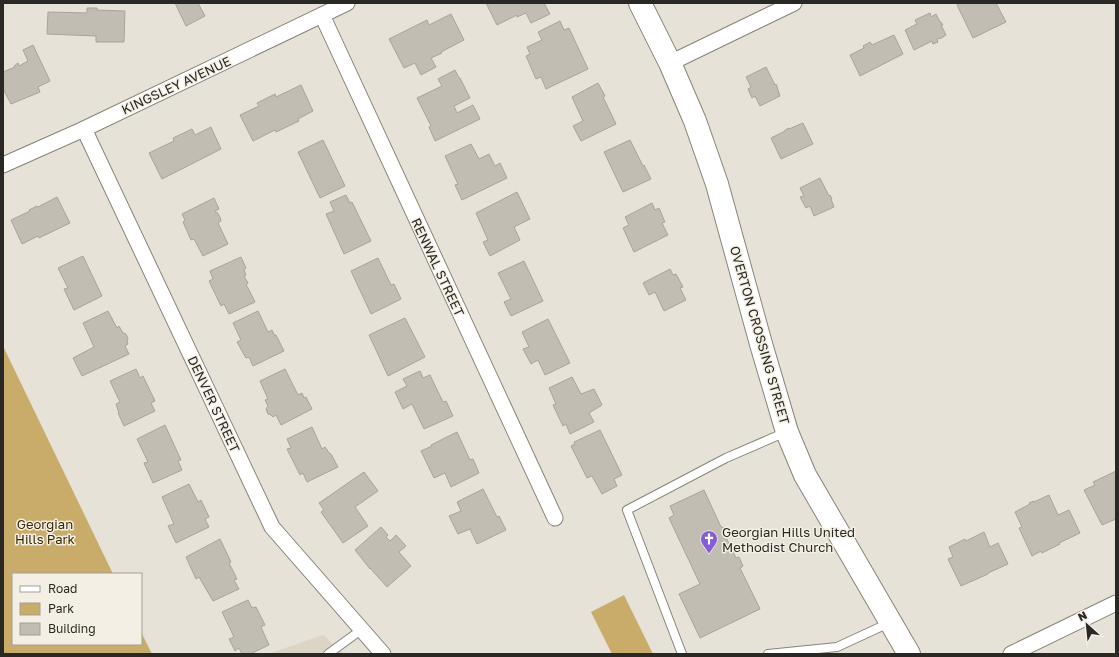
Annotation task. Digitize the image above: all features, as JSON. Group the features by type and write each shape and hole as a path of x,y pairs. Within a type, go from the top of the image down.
{"street":[{"name":"KINGSLEY AVENUE","path":"3,165 84,129 347,3"},
{"name":"OVERTON CROSSING STREET","path":"640,3 670,63 695,121 717,184 787,432 805,475 908,654"},
{"path":"670,63 794,3"},
{"name":"RENWAL STREET","path":"322,16 555,518"},
{"name":"DENVER STREET","path":"84,129 272,527 383,654"},
{"path":"1011,654 1116,603"}],"lane":[{"path":"682,654 627,510 726,458 787,432"},
{"path":"768,654 837,647 889,622"},
{"path":"328,654 361,630"}],"shaded area":[{"path":"323,635 344,654 268,654"}],"green space":[{"name":"Georgian Hills Park","path":"3,346 113,573 12,573 12,645 142,645 142,634 152,654 3,654"},
{"path":"624,595 653,654 612,654 591,612"}],"building":[{"path":"175,3 198,3 205,16 186,26"},
{"path":"486,3 544,3 550,14 531,23 526,13 517,17 517,15 497,25"},
{"path":"960,3 996,3 1006,22 973,38 957,5"},
{"path":"87,8 97,8 97,10 125,11 124,42 96,42 96,36 47,34 48,12 87,13"},
{"path":"930,13 931,17 936,14 943,25 941,25 946,35 940,39 937,39 938,42 933,44 932,41 914,50 905,30 917,24 915,20"},
{"path":"451,14 464,40 431,58 436,67 421,75 415,63 404,68 389,39 427,20 429,25"},
{"path":"560,21 564,30 569,28 588,69 546,89 541,77 536,79 526,56 530,54 527,47 542,40 538,32"},
{"path":"894,35 903,54 860,76 850,55 864,48 863,46 870,42 872,45"},
{"path":"33,45 50,81 38,87 40,92 11,104 3,89 3,72 15,67 14,66 18,63 19,66 28,61 23,50"},
{"path":"766,67 775,85 776,84 780,96 760,106 755,96 752,98 748,89 751,87 746,77"},
{"path":"455,70 470,98 454,106 457,113 473,105 480,119 435,141 429,127 431,126 417,98 442,86 438,79"},
{"path":"598,83 616,124 581,141 573,126 583,121 572,97"},
{"path":"301,85 313,111 298,119 299,121 276,132 275,130 253,141 240,115 259,106 257,103 275,94 276,97"},
{"path":"803,123 813,144 781,159 771,138 789,128"},
{"path":"211,127 221,149 162,179 149,153 174,141 173,138 192,129 195,135"},
{"path":"323,140 345,186 320,198 298,152"},
{"path":"630,140 651,179 623,192 604,152"},
{"path":"471,144 479,159 489,154 495,166 500,163 507,178 462,200 455,185 458,184 445,156"},
{"path":"820,178 832,199 834,207 814,216 810,206 806,208 800,197 804,196 800,188"},
{"path":"517,192 530,219 514,227 520,240 490,256 483,242 488,240 476,213"},
{"path":"346,195 350,203 352,202 371,241 344,254 326,214 334,211 330,202"},
{"path":"57,197 70,223 39,238 38,236 22,244 11,220"},
{"path":"214,198 219,209 215,211 220,217 221,221 218,223 228,244 203,256 194,239 191,240 183,222 185,220 182,214"},
{"path":"652,203 655,210 659,208 665,222 662,223 668,235 634,252 623,228 629,225 625,217"},
{"path":"83,256 102,296 74,310 64,289 68,288 58,268"},
{"path":"241,257 246,268 244,270 246,275 244,276 248,283 246,284 255,302 229,314 224,304 221,306 209,281 213,279 210,271"},
{"path":"378,258 391,285 394,284 401,299 371,314 351,271"},
{"path":"524,261 543,301 511,316 504,302 511,299 498,273"},
{"path":"670,269 673,275 676,274 683,287 680,288 686,300 664,311 655,292 649,295 643,283"},
{"path":"108,311 117,328 119,326 123,333 126,334 128,344 125,346 129,354 82,376 73,358 94,347 83,323"},
{"path":"258,311 268,332 272,330 284,351 253,366 249,357 246,358 237,342 241,340 233,323"},
{"path":"405,318 425,357 388,376 369,335"},
{"path":"548,319 570,363 545,375 538,360 531,364 523,349 529,347 522,332"},
{"path":"136,369 140,378 143,376 155,401 151,403 155,411 124,426 116,404 120,402 110,381"},
{"path":"285,369 298,395 302,393 304,398 306,397 312,409 281,425 276,415 273,417 268,414 266,409 268,406 265,400 268,399 260,381"},
{"path":"420,371 423,378 430,375 443,402 446,401 453,416 424,429 412,404 403,409 395,392 407,386 403,379"},
{"path":"572,377 581,394 594,389 602,405 589,413 594,422 570,434 566,424 563,426 553,405 556,404 549,388"},
{"path":"165,425 181,460 178,461 182,470 153,483 144,463 148,462 137,439"},
{"path":"312,427 322,449 325,447 331,454 338,467 307,482 303,473 300,475 287,449 291,448 287,439"},
{"path":"600,430 622,475 614,479 617,486 602,494 592,476 587,478 571,446 575,444 574,442"},
{"path":"457,432 470,460 473,459 479,473 451,487 445,473 434,478 421,451"},
{"path":"1116,471 1116,519 1102,525 1084,490 1095,485 1093,482"},
{"path":"364,472 378,491 355,507 368,526 343,543 321,512 324,510 319,503"},
{"path":"189,484 198,502 201,500 209,517 205,519 209,527 176,543 168,526 174,524 162,497"},
{"path":"483,489 497,517 499,516 506,530 477,544 470,529 458,534 449,516 461,511 457,502"},
{"path":"704,490 721,527 723,527 725,531 723,531 736,558 739,557 743,566 740,568 760,609 700,638 679,594 700,584 669,518 674,515 670,506"},
{"path":"1049,495 1058,515 1069,510 1080,533 1042,553 1041,551 1032,556 1019,528 1022,527 1015,512 1030,504 1029,503"},
{"path":"381,527 388,535 386,537 390,541 396,535 406,546 399,552 411,566 387,587 355,550"},
{"path":"984,532 990,547 998,543 1008,564 961,586 948,559 953,557 949,547"},
{"path":"220,539 231,562 229,563 237,579 234,580 239,589 213,601 199,577 196,579 186,557"},
{"path":"248,600 252,608 256,607 265,625 261,627 269,645 250,654 242,654 239,648 235,651 229,639 234,637 222,612"}],"place":[{"name":"Georgian Hills United Methodist Church","path":"709,554"}]}
